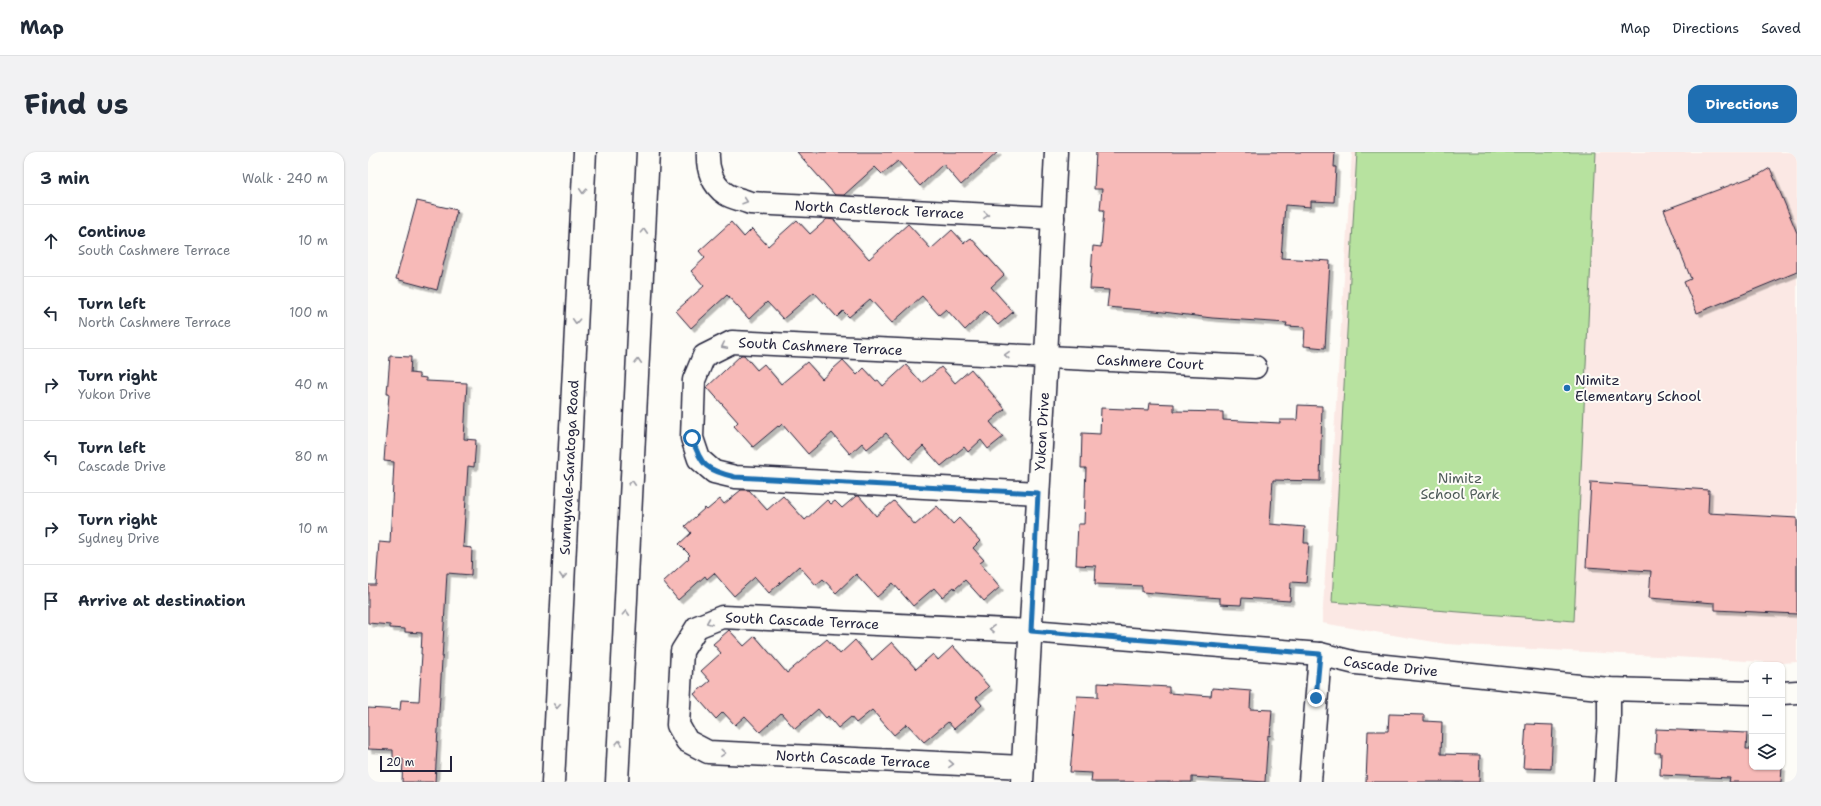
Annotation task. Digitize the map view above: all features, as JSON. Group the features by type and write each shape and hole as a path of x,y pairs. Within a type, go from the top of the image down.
{"street":[{"name":"Sunnyvale-Saratoga Road","path":"553,782 585,152"},
{"path":"617,782 648,152"},
{"name":"North Castlerock Terrace","path":"708,152 708,162 713,180 726,194 750,203 1053,218"},
{"name":"Yukon Drive","path":"1022,774 1056,152"},
{"name":"South Cashmere Terrace","path":"1038,493 735,477 714,472 699,459 692,438 694,380 704,356 732,342 1046,356"},
{"name":"Cashmere Court","path":"1046,356 1255,367"},
{"name":"South Cascade Terrace","path":"687,741 678,724 682,650 697,627 722,617 1031,631"},
{"name":"Cascade Drive","path":"1031,631 1320,654 1356,663 1609,689 1749,694"},
{"path":"1310,782 1320,654"},
{"path":"1605,782 1609,721 1609,689"},
{"path":"1785,693 1797,692"},
{"name":"North Cascade Terrace","path":"687,741 708,752 1022,774"}],"shaded area":[{"name":"Nimitz Elementary School","path":"1352,152 1797,152 1797,662 1764,662 1446,644 1322,623"}],"green space":[{"name":"Nimitz School Park","path":"1357,152 1596,152 1574,621 1332,602"}],"building":[{"path":"797,152 998,152 961,185 943,164 920,186 898,161 882,174 875,167 844,195 835,195"},
{"path":"1096,152 1335,152 1334,167 1336,167 1334,202 1311,201 1311,207 1285,205 1281,258 1330,261 1325,348 1304,346 1305,327 1286,326 1287,323 1212,318 1107,307 1109,290 1090,289 1093,246 1101,247 1104,210 1100,210 1102,189 1094,189"},
{"path":"1770,168 1797,233 1797,272 1697,313 1684,282 1691,279 1664,210 1760,174"},
{"path":"417,201 457,210 437,290 396,279"},
{"path":"827,219 834,220 869,259 908,224 931,249 952,230 964,243 971,238 1004,275 991,287 1013,312 998,325 985,311 965,330 946,309 939,315 922,296 892,323 870,299 849,317 843,311 837,317 814,292 783,319 767,302 749,319 727,295 691,328 676,311 704,286 691,271 705,258 699,251 731,222 744,237 752,229 768,246 797,220 810,234"},
{"path":"741,355 744,355 757,370 764,364 781,384 807,362 822,379 843,360 857,375 864,368 883,386 906,365 922,383 941,367 955,383 971,369 1005,409 990,422 1003,437 988,449 981,440 968,452 964,447 941,466 923,446 909,459 886,433 867,449 862,443 850,454 832,433 808,454 782,424 753,447 734,426 738,422 707,387"},
{"path":"390,356 411,357 410,373 419,374 419,377 426,378 426,381 467,383 464,439 476,440 474,467 468,466 463,547 472,548 471,575 447,573 435,782 402,782 403,759 393,759 393,750 368,749 368,708 400,710 401,700 419,701 422,654 422,633 405,632 405,629 390,628 390,625 368,623 368,585 376,585 379,542 390,543 394,462 384,461"},
{"path":"1150,403 1174,404 1174,411 1223,412 1223,420 1280,423 1280,420 1297,420 1298,405 1322,406 1320,481 1273,480 1270,524 1305,527 1304,543 1309,543 1306,583 1291,582 1290,601 1242,598 1241,605 1220,604 1220,598 1142,592 1142,586 1095,584 1096,566 1076,565 1078,524 1084,524 1086,468 1081,468 1082,433 1100,434 1101,408 1149,410"},
{"path":"1591,482 1709,490 1708,513 1797,518 1797,614 1715,610 1715,603 1649,598 1651,571 1586,567"},
{"path":"741,490 749,490 767,510 783,496 805,520 827,500 831,504 835,501 842,508 856,496 859,496 876,516 894,501 915,525 937,506 953,524 959,518 980,541 973,548 984,560 980,563 1000,587 984,601 965,580 955,589 954,587 942,597 934,588 913,606 893,583 877,597 856,574 836,593 823,579 816,585 799,566 769,593 755,577 734,596 714,573 707,579 705,576 678,600 663,582 689,558 688,557 690,555 679,544 691,533 685,526 705,508 707,510 720,499 724,504"},
{"path":"729,630 744,646 755,636 787,673 827,639 840,654 855,640 872,660 892,642 916,669 933,654 938,660 953,646 989,687 976,698 982,705 954,729 948,722 924,742 907,724 894,735 872,710 856,723 851,717 838,728 828,716 826,718 818,709 795,729 781,713 760,732 745,716 735,725 723,712 716,719 694,694 710,681 701,671 721,653 713,644"},
{"path":"1098,683 1169,687 1169,693 1211,696 1212,688 1251,691 1250,709 1272,710 1270,736 1268,735 1265,782 1192,777 1192,782 1091,782 1092,773 1070,772 1077,696 1098,697"},
{"path":"1389,714 1424,715 1424,721 1442,722 1441,754 1480,755 1479,782 1366,782 1368,731 1388,731"},
{"path":"1526,724 1553,725 1551,769 1523,768"},
{"path":"1656,729 1747,733 1746,749 1749,749 1749,770 1782,770 1781,782 1729,782 1730,778 1660,775 1661,753 1655,753"}],"place":[{"name":"Nimitz Elementary School","path":"1567,388"}],"route":[{"path":"692,438 699,459 714,472 735,477 1038,493 1031,631 1320,654 1316,698"}]}
